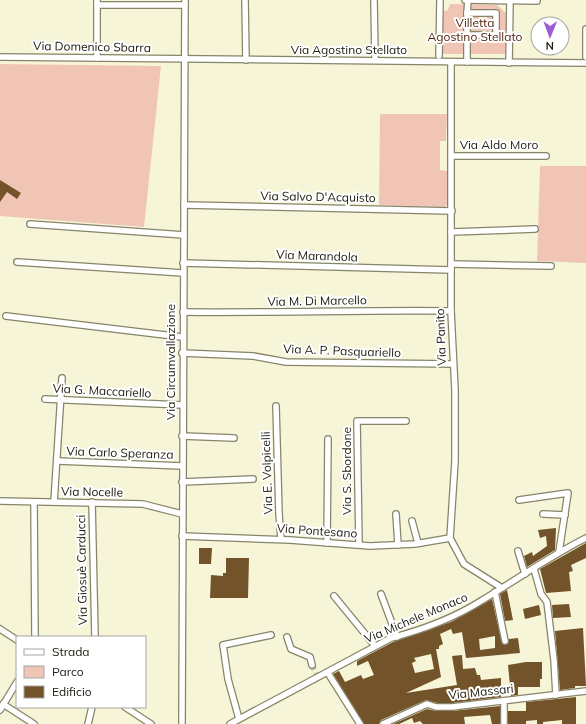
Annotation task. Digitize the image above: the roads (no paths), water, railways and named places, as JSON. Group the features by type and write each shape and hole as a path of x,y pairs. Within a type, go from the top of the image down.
{"street":[{"path":"245,0 246,60"},
{"path":"374,0 375,60"},
{"path":"439,56 440,0"},
{"path":"467,62 468,12 466,0 537,0"},
{"path":"509,63 510,0"},
{"path":"97,58 97,2 185,3"},
{"name":"Via Circumvallazione","path":"182,724 182,337 185,3"},
{"path":"467,35 496,35 496,13 468,12"},
{"path":"586,29 586,58"},
{"name":"Via Domenico Sbarra","path":"0,57 184,60"},
{"name":"Via Agostino Stellato","path":"184,60 375,60 586,64"},
{"name":"Via Panito","path":"450,538 455,461 455,390 451,311 451,62"},
{"name":"Via Aldo Moro","path":"452,156 546,156"},
{"name":"Via Salvo D'Acquisto","path":"184,205 452,211"},
{"path":"30,224 184,235"},
{"path":"452,232 535,229"},
{"path":"17,262 183,273"},
{"name":"Via Marandola","path":"183,263 451,270"},
{"path":"451,264 551,266"},
{"name":"Via M. Di Marcello","path":"183,312 255,313 319,311 451,311"},
{"path":"6,316 182,337"},
{"name":"Via A. P. Pasquariello","path":"182,353 260,357 286,362 453,364"},
{"path":"54,502 62,400 62,378"},
{"name":"Via G. Maccariello","path":"45,399 182,406"},
{"name":"Via E. Volpicelli","path":"276,406 278,514 281,540"},
{"name":"Via S. Sbordone","path":"359,545 357,421 406,421"},
{"path":"182,436 234,438"},
{"path":"327,543 328,439"},
{"name":"Via Carlo Speranza","path":"58,461 182,466"},
{"path":"182,482 253,479"},
{"path":"519,500 568,493 559,552"},
{"name":"Via Nocelle","path":"0,502 92,502 142,504 182,514"},
{"path":"34,502 35,636"},
{"name":"Via Giosuè Carducci","path":"92,502 95,636"},
{"path":"396,514 398,545"},
{"path":"543,514 565,515"},
{"path":"412,521 418,543"},
{"name":"Via Pontesano","path":"182,536 359,545 398,545 450,538"},
{"path":"450,538 464,564 502,588"},
{"name":"Via Michele Monaco","path":"230,724 328,673 375,646 396,637 416,631 467,609 534,570 559,552 586,538"},
{"path":"518,551 525,574"},
{"path":"534,570 541,594 548,602 556,695"},
{"path":"495,592 505,641"},
{"path":"381,594 396,637"},
{"path":"334,596 375,646"},
{"path":"0,630 16,639"},
{"path":"239,719 228,679 223,645 271,635"},
{"path":"286,637 291,649 310,657 312,665"},
{"path":"328,673 360,724"},
{"path":"0,710 16,684"},
{"name":"Via Massari","path":"383,724 427,704 436,708 556,695 586,690"},
{"path":"504,701 504,724"},
{"path":"4,704 34,724"},
{"path":"88,724 92,708"},
{"path":"127,708 151,724"}],"tunnel":[{"path":"312,665 318,678"}],"park label":[{"name":"Villetta Agostino Stellato","path":"475,30"}]}
